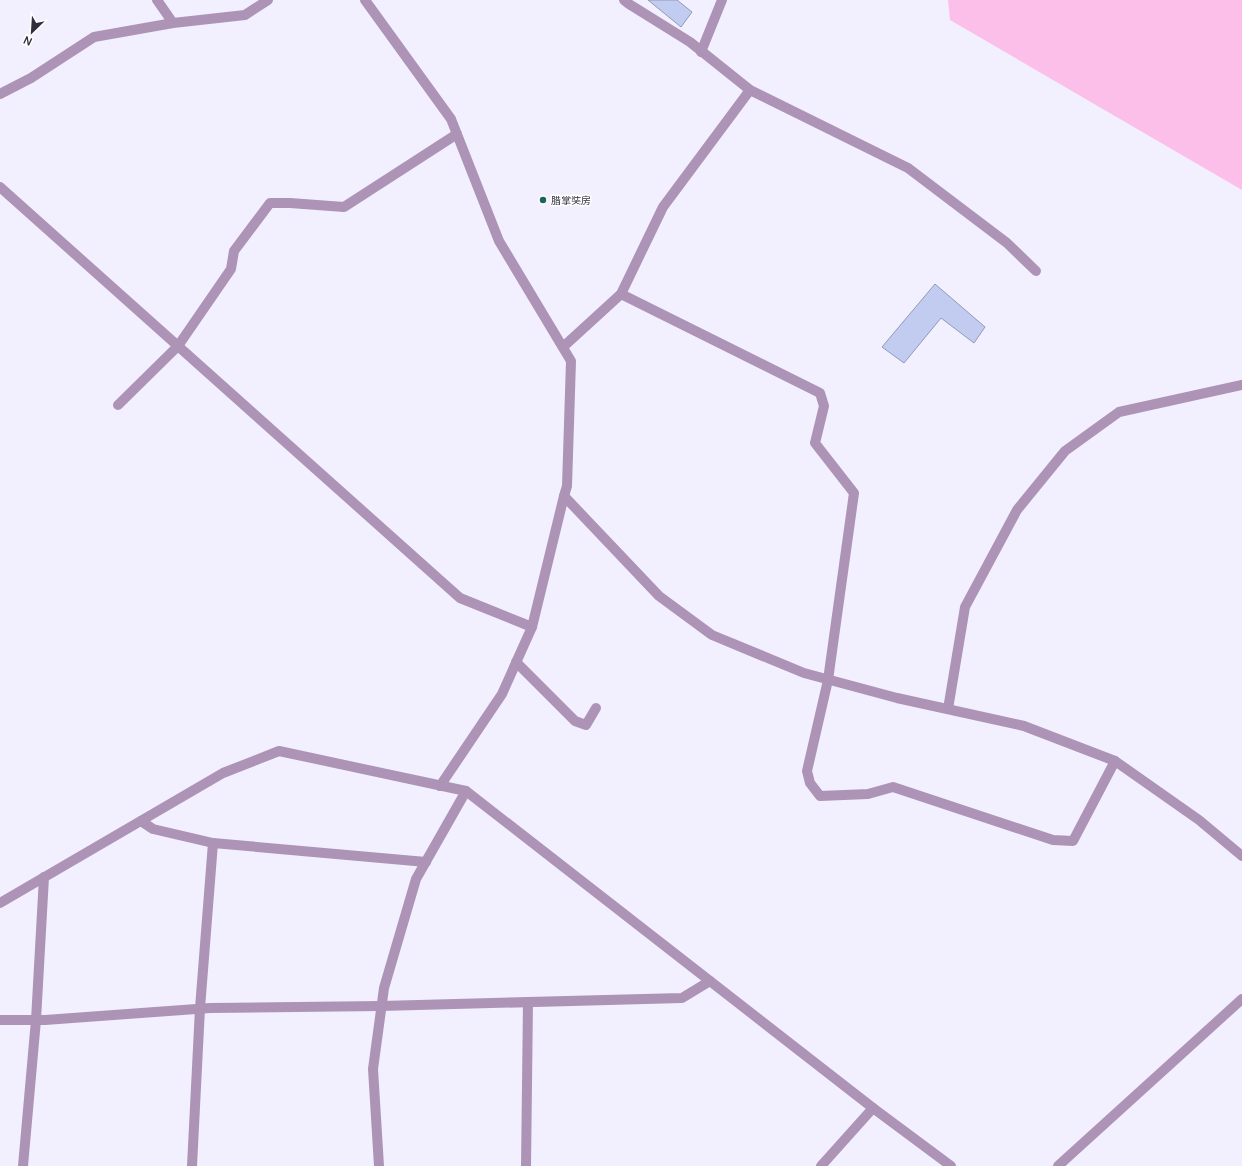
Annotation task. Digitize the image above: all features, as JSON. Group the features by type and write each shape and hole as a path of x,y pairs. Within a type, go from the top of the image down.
{"street":[{"path":"157,0 173,23"},
{"path":"0,94 31,78 94,37 173,23 245,15 268,0"},
{"path":"365,0 450,119 499,241 564,347 571,361 568,486 564,496 532,627 502,694 440,786"},
{"path":"624,0 628,4 690,42 750,90 908,168 1007,243 1036,271"},
{"path":"701,52 722,0"},
{"path":"564,347 621,294 663,207 750,90"},
{"path":"118,405 178,346 231,269 234,250 270,203 344,207 457,134"},
{"path":"0,187 460,598 532,627"},
{"path":"621,294 820,393 824,406 814,443 854,493 828,680 806,771 810,783 820,796 868,794 893,787 1053,840 1073,841 1115,761"},
{"path":"948,709 965,607 1017,510 1065,451 1119,412 1242,384"},
{"path":"564,496 659,596 712,635 804,673 897,698 1024,726 1115,761 1199,820 1242,856"},
{"path":"516,662 575,721 586,725 596,708"},
{"path":"0,903 222,773 279,751 466,791 873,1108 951,1166"},
{"path":"379,1166 373,1069 384,988 416,879 466,791"},
{"path":"141,821 153,829 213,843 426,862"},
{"path":"192,1166 200,1008 213,843"},
{"path":"23,1166 36,1020 44,877"},
{"path":"0,1020 36,1020 200,1008 381,1006 682,998 710,981"},
{"path":"1058,1166 1242,1000"},
{"path":"526,1166 528,1002"},
{"path":"821,1166 873,1108"}],"shaded area":[{"path":"948,0 1242,0 1242,190 950,20"}],"building":[{"path":"648,0 677,0 692,12 681,27"},
{"path":"935,284 985,327 974,343 941,318 904,363 882,347"}],"place":[{"name":"腊掌奘房","path":"543,200"}]}
